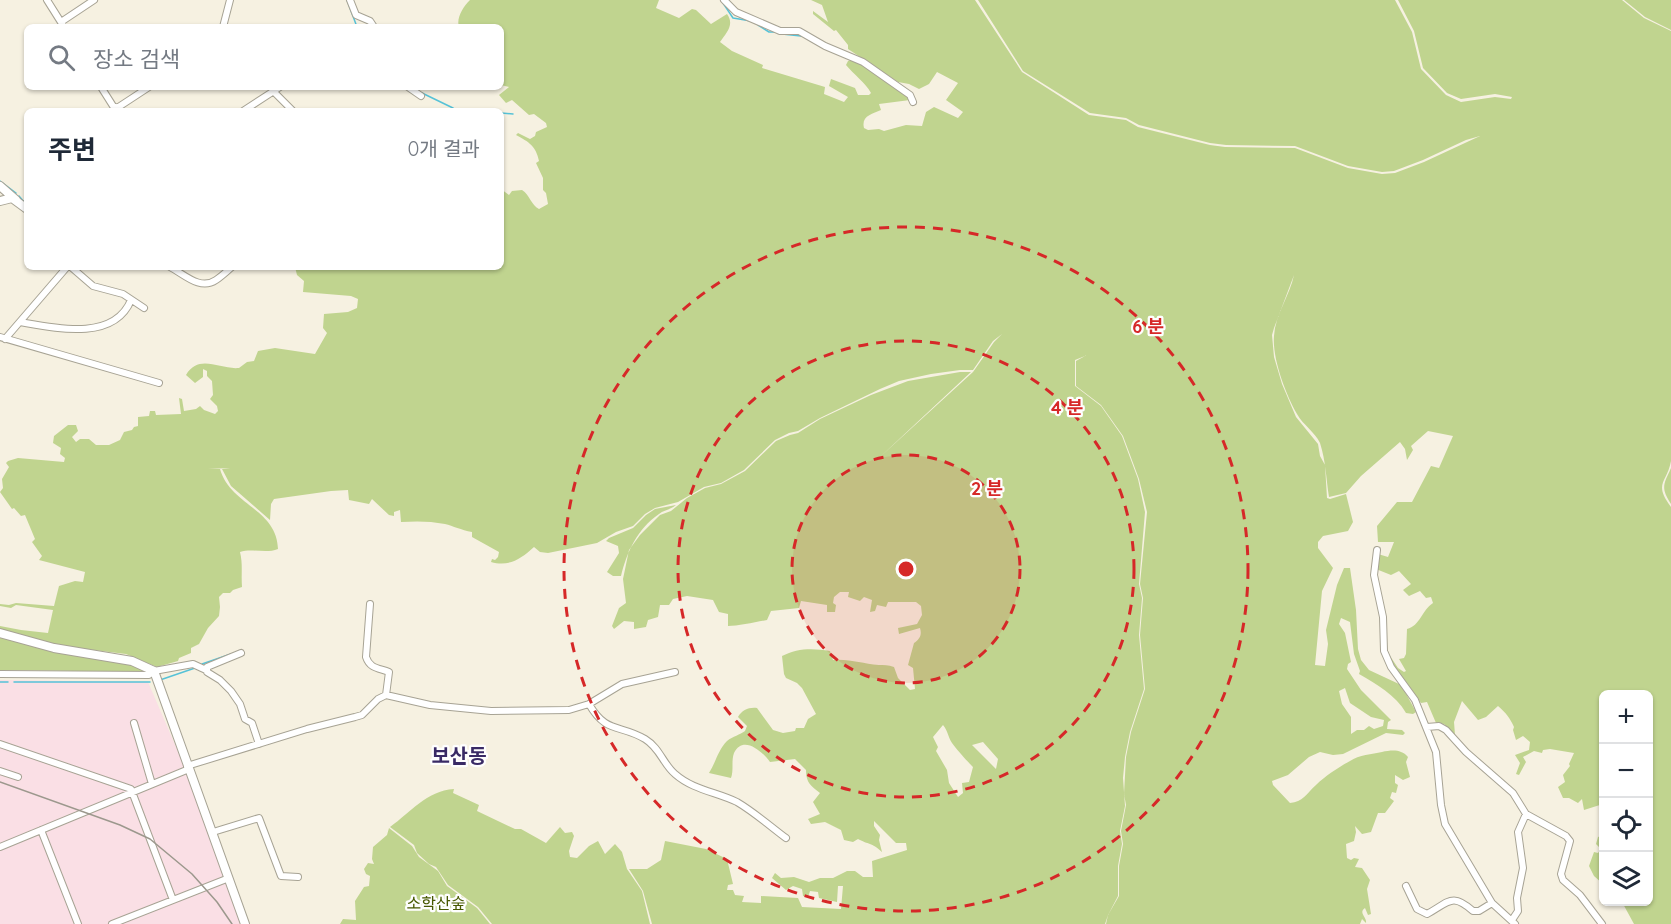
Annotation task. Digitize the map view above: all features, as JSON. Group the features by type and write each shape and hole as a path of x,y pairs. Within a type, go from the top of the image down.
{"street":[{"path":"47,0 63,24 94,0"},
{"path":"224,24 230,0"},
{"path":"350,0 356,15 372,24"},
{"path":"724,0 735,12 768,27 785,32 799,31 825,46 863,62 910,95 913,102"},
{"path":"104,90 113,106 117,108"},
{"path":"120,108 145,90"},
{"path":"412,90 421,96"},
{"path":"248,108 273,91 290,108"},
{"path":"0,186 24,207"},
{"path":"0,201 12,198 16,200"},
{"path":"3,338 66,270"},
{"path":"73,270 93,286 118,292 144,308"},
{"path":"175,270 197,283 208,284 228,270"},
{"path":"20,322 49,327 95,329 121,315 131,300"},
{"path":"3,338 159,383"},
{"path":"1377,550 1374,558 1374,575 1383,616 1384,651 1391,667 1415,700 1436,752 1445,824 1492,903 1513,922 1518,911 1517,898 1523,868 1518,832 1526,814"},
{"path":"370,604 366,657 374,668 389,672 386,695"},
{"path":"0,633 54,648 132,661 154,671 245,924"},
{"path":"201,668 241,653"},
{"path":"0,674 149,675 154,671 193,664 226,685 240,704 245,719 252,723 259,744"},
{"path":"0,847 188,768 259,744 362,715 378,699 386,695 430,705 491,711 569,710 589,704 622,684 675,672"},
{"path":"589,704 605,725 630,732 647,741 660,753 674,774 693,786 737,802 786,838"},
{"path":"134,723 152,784"},
{"path":"1427,727 1439,726 1446,730 1466,752 1513,793 1526,814 1566,836 1570,841 1560,874 1563,880 1580,895 1602,924"},
{"path":"0,744 124,786 133,792 173,900"},
{"path":"0,771 18,777"},
{"path":"213,832 259,818 277,870 281,876 298,877"},
{"path":"41,830 78,924"},
{"path":"112,924 229,878"},
{"path":"1406,886 1417,909 1427,914 1453,899 1460,900 1473,911 1479,911 1492,903"}],"shaded area":[{"path":"0,680 148,682 189,777 243,924 0,924"}],"green space":[{"path":"470,0 659,0 656,8 679,18 692,9 696,10 711,24 727,14 730,25 720,42 732,51 763,65 762,68 825,87 824,94 844,102 848,97 829,86 831,79 855,88 858,95 871,93 846,65 852,60 860,63 908,97 910,100 879,104 881,110 871,114 864,121 864,128 868,130 884,131 906,125 922,126 926,112 934,107 958,118 963,112 946,100 958,83 937,72 929,84 919,89 898,82 848,49 848,45 836,30 834,31 813,14 813,11 828,22 822,5 811,0 975,0 1022,72 1089,115 1126,120 1138,127 1210,145 1295,148 1348,168 1382,174 1395,173 1424,162 1480,136 1394,171 1382,172 1348,166 1295,146 1210,143 1139,125 1126,118 1090,113 1023,71 978,0 1395,0 1412,32 1421,69 1446,95 1461,102 1495,97 1511,99 1512,97 1495,94 1461,99 1447,93 1423,68 1414,31 1398,0 1622,0 1644,18 1671,31 1671,461 1662,488 1671,507 1671,924 1634,924 1624,906 1653,906 1653,690 1599,690 1599,805 1584,810 1582,799 1578,803 1569,798 1563,798 1558,787 1565,782 1563,775 1570,766 1574,753 1550,749 1543,750 1542,753 1534,751 1523,757 1526,762 1519,775 1516,774 1520,763 1515,755 1529,750 1530,742 1523,736 1516,740 1514,727 1508,716 1498,706 1486,717 1478,720 1462,701 1454,722 1455,735 1444,724 1436,723 1427,702 1421,703 1388,657 1390,656 1398,668 1406,671 1399,659 1404,658 1406,654 1407,629 1415,625 1433,603 1431,597 1426,598 1420,591 1409,596 1403,590 1411,584 1399,571 1391,575 1376,569 1378,554 1388,557 1394,542 1378,542 1377,526 1397,502 1412,502 1431,466 1439,468 1453,436 1428,431 1411,446 1413,450 1407,460 1405,449 1400,442 1361,476 1346,493 1329,497 1325,466 1327,498 1346,494 1353,522 1348,531 1323,536 1318,542 1318,548 1333,568 1322,591 1315,665 1325,666 1328,644 1326,630 1337,585 1344,568 1350,568 1361,660 1369,670 1399,684 1416,712 1406,713 1391,695 1359,674 1350,622 1341,618 1339,624 1345,633 1351,662 1347,669 1361,690 1391,720 1388,722 1387,729 1402,730 1405,733 1403,735 1386,733 1343,754 1333,755 1320,752 1309,757 1288,775 1272,781 1290,803 1304,797 1328,775 1357,757 1399,751 1408,757 1406,762 1410,777 1403,780 1395,775 1395,783 1398,785 1396,793 1392,792 1390,798 1394,801 1385,813 1378,813 1371,832 1362,834 1355,826 1354,841 1346,844 1347,858 1359,859 1355,867 1362,868 1370,880 1367,889 1371,914 1368,915 1365,908 1362,912 1366,923 1362,919 1360,924 1106,924 1108,915 1105,924 652,924 643,891 629,869 647,869 661,860 665,841 706,849 727,859 733,884 728,885 727,890 733,890 735,895 744,896 742,902 761,903 761,896 798,898 802,907 841,909 843,886 838,886 837,902 819,898 818,892 810,891 808,897 803,896 802,889 793,886 786,890 772,878 775,873 781,878 794,877 809,882 820,878 833,878 847,871 855,871 863,877 873,877 872,861 907,850 906,843 896,843 874,821 874,826 880,835 882,852 858,839 853,842 844,840 841,830 825,822 811,824 808,819 820,814 813,802 820,793 810,784 806,770 795,759 770,762 758,750 742,745 734,753 731,778 709,773 719,752 729,739 745,731 747,726 738,717 742,712 757,708 773,730 783,733 795,731 796,728 804,728 808,719 816,714 802,688 786,678 784,674 782,656 788,653 805,649 824,650 830,651 833,660 892,666 898,678 910,690 915,689 913,668 908,665 914,643 920,637 920,628 899,634 898,628 917,624 922,615 921,606 916,602 888,602 886,607 877,605 875,611 870,612 872,600 864,597 860,601 848,597 849,592 840,592 834,597 835,612 827,612 827,605 801,601 799,608 771,611 767,620 728,626 728,614 719,612 713,600 687,596 673,599 669,605 660,605 658,617 648,620 646,627 634,629 634,622 624,621 614,629 612,626 619,608 626,603 623,579 629,550 660,515 671,511 687,498 705,488 721,484 745,471 776,441 798,433 820,419 871,395 908,381 971,372 880,457 973,372 1002,334 993,341 973,370 931,374 899,381 775,440 744,470 721,483 704,487 678,502 655,508 633,526 616,532 597,543 548,553 540,552 534,547 509,563 491,562 492,559 495,560 498,557 499,552 472,537 472,532 439,523 401,522 400,510 394,512 394,516 389,515 372,499 369,504 349,500 348,490 274,499 271,504 270,520 231,486 222,469 230,468 208,469 220,469 225,481 233,491 270,525 276,536 278,549 240,552 242,587 230,593 223,593 219,597 219,616 208,628 199,644 191,648 191,653 179,658 178,661 157,667 126,654 61,646 0,629 0,626 48,633 53,610 16,605 11,608 0,606 0,604 54,606 59,586 75,581 83,582 85,572 39,560 42,556 32,542 35,539 25,515 21,516 14,508 12,509 0,492 3,488 2,479 9,467 6,463 8,461 18,458 64,462 65,458 60,454 61,448 53,443 54,436 68,425 76,425 78,431 72,437 76,442 80,439 89,439 96,445 109,445 120,440 124,432 138,426 138,417 149,416 150,411 155,411 156,415 181,414 179,398 182,399 184,411 200,406 215,414 218,411 217,406 210,399 213,395 212,381 207,376 207,371 203,369 203,377 195,383 186,375 191,368 197,365 210,364 239,368 247,362 254,361 258,351 275,348 315,354 327,333 323,328 324,314 348,312 357,308 358,299 351,296 303,292 304,281 297,275 296,270 504,270 504,191 509,195 512,191 522,190 539,209 548,204 546,193 543,190 543,178 536,163 539,161 536,152 528,142 516,135 518,133 530,139 535,136 536,132 547,127 546,123 534,114 529,115 512,100 506,103 499,95 509,87 504,86 504,24 458,24 459,16","holes":["1279,315 1275,328 1274,345 1281,376 1297,414 1320,443 1325,465 1320,456 1318,444 1296,417 1282,384 1274,357 1272,335","1085,356 1076,361 1076,386 1101,405 1123,436 1139,479 1147,512 1140,584 1143,598 1140,635 1145,689 1131,732 1126,757 1124,793 1125,757 1130,732 1144,689 1139,635 1142,598 1139,584 1145,512 1138,479 1122,436 1101,406 1075,386 1075,360","1345,688 1350,703 1371,717 1384,720 1383,726 1374,729 1369,726 1351,734 1351,717 1342,704 1339,691","943,725 952,743 973,767 969,782 962,783 963,793 958,797 949,783 947,770 936,751 938,747 933,737","983,742 998,759 996,769 972,745","1124,795 1126,805 1121,831 1123,844 1119,866 1119,896 1108,915 1118,896 1118,866 1122,844 1120,831 1125,806"]},
{"path":"1624,0 1671,0 1671,30 1645,17"},
{"path":"1671,468 1671,504 1664,486"},
{"path":"676,505 651,520 639,534 626,558 621,576 613,576 607,572 619,553 618,546 606,541 609,538 633,528 655,509"},
{"path":"0,636 135,665 148,672 0,670"},
{"path":"454,789 453,793 479,805 477,811 515,829 521,829 546,843 560,827 565,833 572,832 574,836 569,851 570,857 577,858 598,841 605,854 615,844 622,852 627,869 642,891 650,924 492,924 478,907 448,885 436,867 417,853 414,845 390,827 427,798"},
{"name":"소학산숲","path":"389,828 412,846 419,857 438,871 447,886 477,908 490,924 340,924 343,919 356,920 355,901 364,887 369,886 370,876 364,869 368,863 374,864 373,847 387,835"},
{"path":"1594,852 1598,853 1599,880 1589,866"}],"waterway":[{"path":"347,0 356,24"},
{"path":"723,3 733,18 751,21"},
{"path":"758,25 769,32 775,32"},
{"path":"782,34 801,36"},
{"path":"422,93 453,108"},
{"path":"504,113 513,114"},
{"path":"0,181 16,193"},
{"path":"19,196 24,202"},
{"path":"202,664 231,654"},
{"path":"160,680 195,668"},
{"path":"0,682 8,682"},
{"path":"14,682 150,682"}],"railway":[{"path":"0,782 120,825 150,839 192,874 217,902 232,924"}],"district":[{"name":"보산동","path":"459,756"}]}
